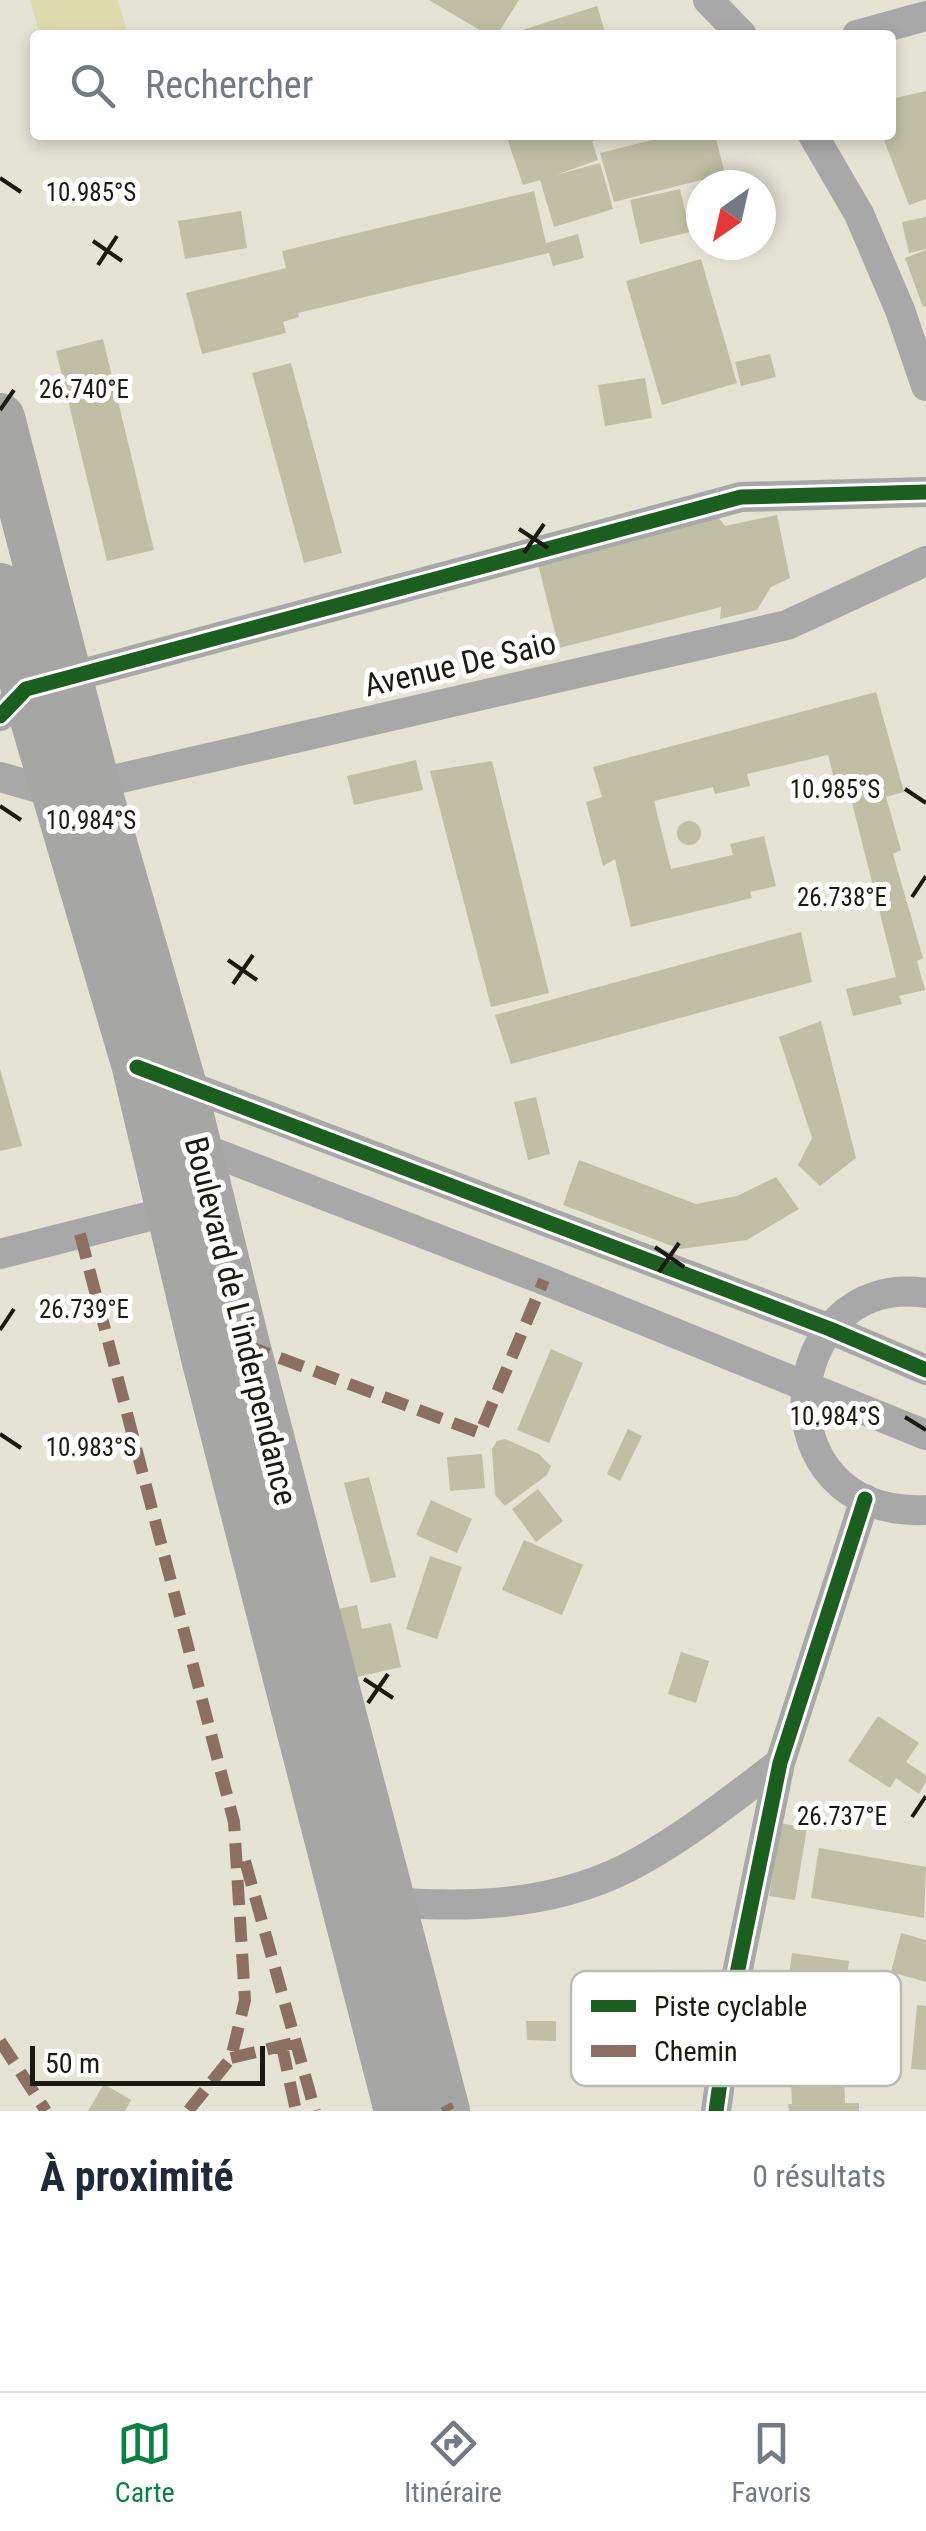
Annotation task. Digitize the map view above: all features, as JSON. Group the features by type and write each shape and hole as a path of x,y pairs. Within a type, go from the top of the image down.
{"highway":[{"name":"Boulevard de L'inderpendance","path":"0,418 31,694"},
{"name":"Boulevard de L'inderpendance","path":"0,588 31,694 76,788 175,1138 245,1345 444,2111"},
{"name":"Boulevard de L'inderpendance","path":"175,1138 170,1211 400,2111"}],"street":[{"path":"708,0 737,30"},
{"path":"875,30 926,16"},
{"path":"816,140 860,214 926,386"},
{"path":"31,694 741,497 926,492"},
{"name":"Avenue De Saio","path":"0,778 76,788 787,625 926,561"},
{"path":"159,1075 830,1329 926,1370"},
{"path":"175,1138 544,1280 926,1435"},
{"path":"0,1254 170,1211"},
{"path":"926,1293 882,1296 854,1309 830,1329 813,1355 804,1385 805,1419 816,1452 837,1480 865,1499 896,1509 926,1510"},
{"path":"737,1971 780,1762 865,1499"},
{"path":"392,1902 473,1907 559,1894 637,1863 682,1836 780,1762"},
{"path":"716,2111 720,2086"}],"shaded area":[{"path":"30,0 118,0 127,30 39,30"}],"building":[{"path":"429,0 519,0 500,30 480,30"},
{"path":"597,6 604,30 522,30"},
{"path":"926,91 926,199 909,205 884,140 896,140 896,98"},
{"path":"508,140 595,140 598,160 556,175 600,163 613,209 554,227 540,180 523,185"},
{"path":"652,140 716,140 724,170 686,170 686,184 614,202 600,153"},
{"path":"680,189 686,233 640,244 630,200"},
{"path":"534,191 546,243 578,234 584,258 553,266 549,253 298,313 299,317 283,322 286,333 202,354 186,293 286,268 282,251"},
{"path":"241,211 247,248 185,259 178,221"},
{"path":"926,217 926,249 909,253 902,222"},
{"path":"926,250 926,306 923,307 905,258"},
{"path":"701,260 737,383 662,405 626,281"},
{"path":"103,339 154,550 107,561 56,351"},
{"path":"770,354 776,377 741,386 735,362"},
{"path":"291,363 342,553 304,563 252,373"},
{"path":"645,378 652,418 605,426 598,385"},
{"path":"716,514 725,526 777,515 790,578 771,587 757,610 720,619 721,607 559,648 537,560"},
{"path":"876,692 904,792 886,797 901,850 893,854 923,958 917,961 925,990 899,996 902,1004 853,1016 846,989 896,977 850,795 839,798 828,755 747,774 750,786 715,794 713,787 654,801 671,869 733,855 730,844 764,836 776,886 750,892 752,898 631,927 615,859 603,866 586,802 602,797 593,767"},
{"path":"416,760 423,790 354,805 347,776"},
{"path":"492,761 549,993 491,1007 430,771"},
{"path":"689,821 701,833 689,845 677,833"},
{"path":"801,932 812,982 511,1064 495,1015"},
{"path":"821,1021 856,1158 820,1186 798,1165 812,1138 779,1037"},
{"path":"0,1069 22,1146 0,1151"},
{"path":"536,1097 550,1154 528,1160 514,1102"},
{"path":"579,1160 696,1204 737,1196 776,1177 799,1209 747,1240 680,1249 563,1205"},
{"path":"551,1349 583,1363 549,1443 517,1430"},
{"path":"628,1429 642,1436 620,1481 607,1474"},
{"path":"505,1439 539,1454 551,1466 547,1475 505,1506 495,1495 492,1449 497,1441"},
{"path":"482,1454 485,1488 450,1491 447,1457"},
{"path":"369,1477 396,1577 371,1583 344,1483"},
{"path":"538,1489 563,1521 536,1542 512,1509"},
{"path":"431,1500 472,1519 457,1553 416,1535"},
{"path":"524,1540 583,1565 562,1615 502,1590"},
{"path":"430,1556 462,1567 437,1639 406,1629"},
{"path":"357,1605 362,1629 391,1623 401,1667 348,1679 333,1610"},
{"path":"681,1652 709,1661 696,1703 668,1694"},
{"path":"878,1716 919,1743 906,1762 926,1775 919,1794 896,1778 890,1788 848,1761"},
{"path":"780,1823 807,1828 795,1900 769,1896"},
{"path":"819,1848 926,1867 924,1918 811,1898"},
{"path":"901,1933 926,1940 926,1982 891,1971"},
{"path":"792,1953 849,1961 848,1971 790,1971"},
{"path":"917,2005 926,2006 926,2070 911,2069"},
{"path":"526,2021 556,2021 556,2041 527,2040"},
{"path":"104,2084 131,2100 125,2111 88,2111"},
{"path":"791,2086 844,2086 845,2103 859,2103 859,2111 789,2111 788,2104 792,2104"}],"marked path":[{"path":"80,1234 234,1822 245,2000 231,2058 188,2111"},
{"path":"245,1345 480,1433 544,1280"},
{"path":"245,1861 315,2111"},
{"path":"0,2041 46,2111"},
{"path":"231,2058 298,2042"},
{"path":"282,2046 296,2111"},
{"path":"446,2105 449,2111"}],"cycle path":[{"path":"0,716 26,689 741,497 926,492"},
{"path":"137,1067 830,1329 926,1370"},
{"path":"738,1971 780,1763 865,1499"},
{"path":"716,2111 720,2086"}]}
